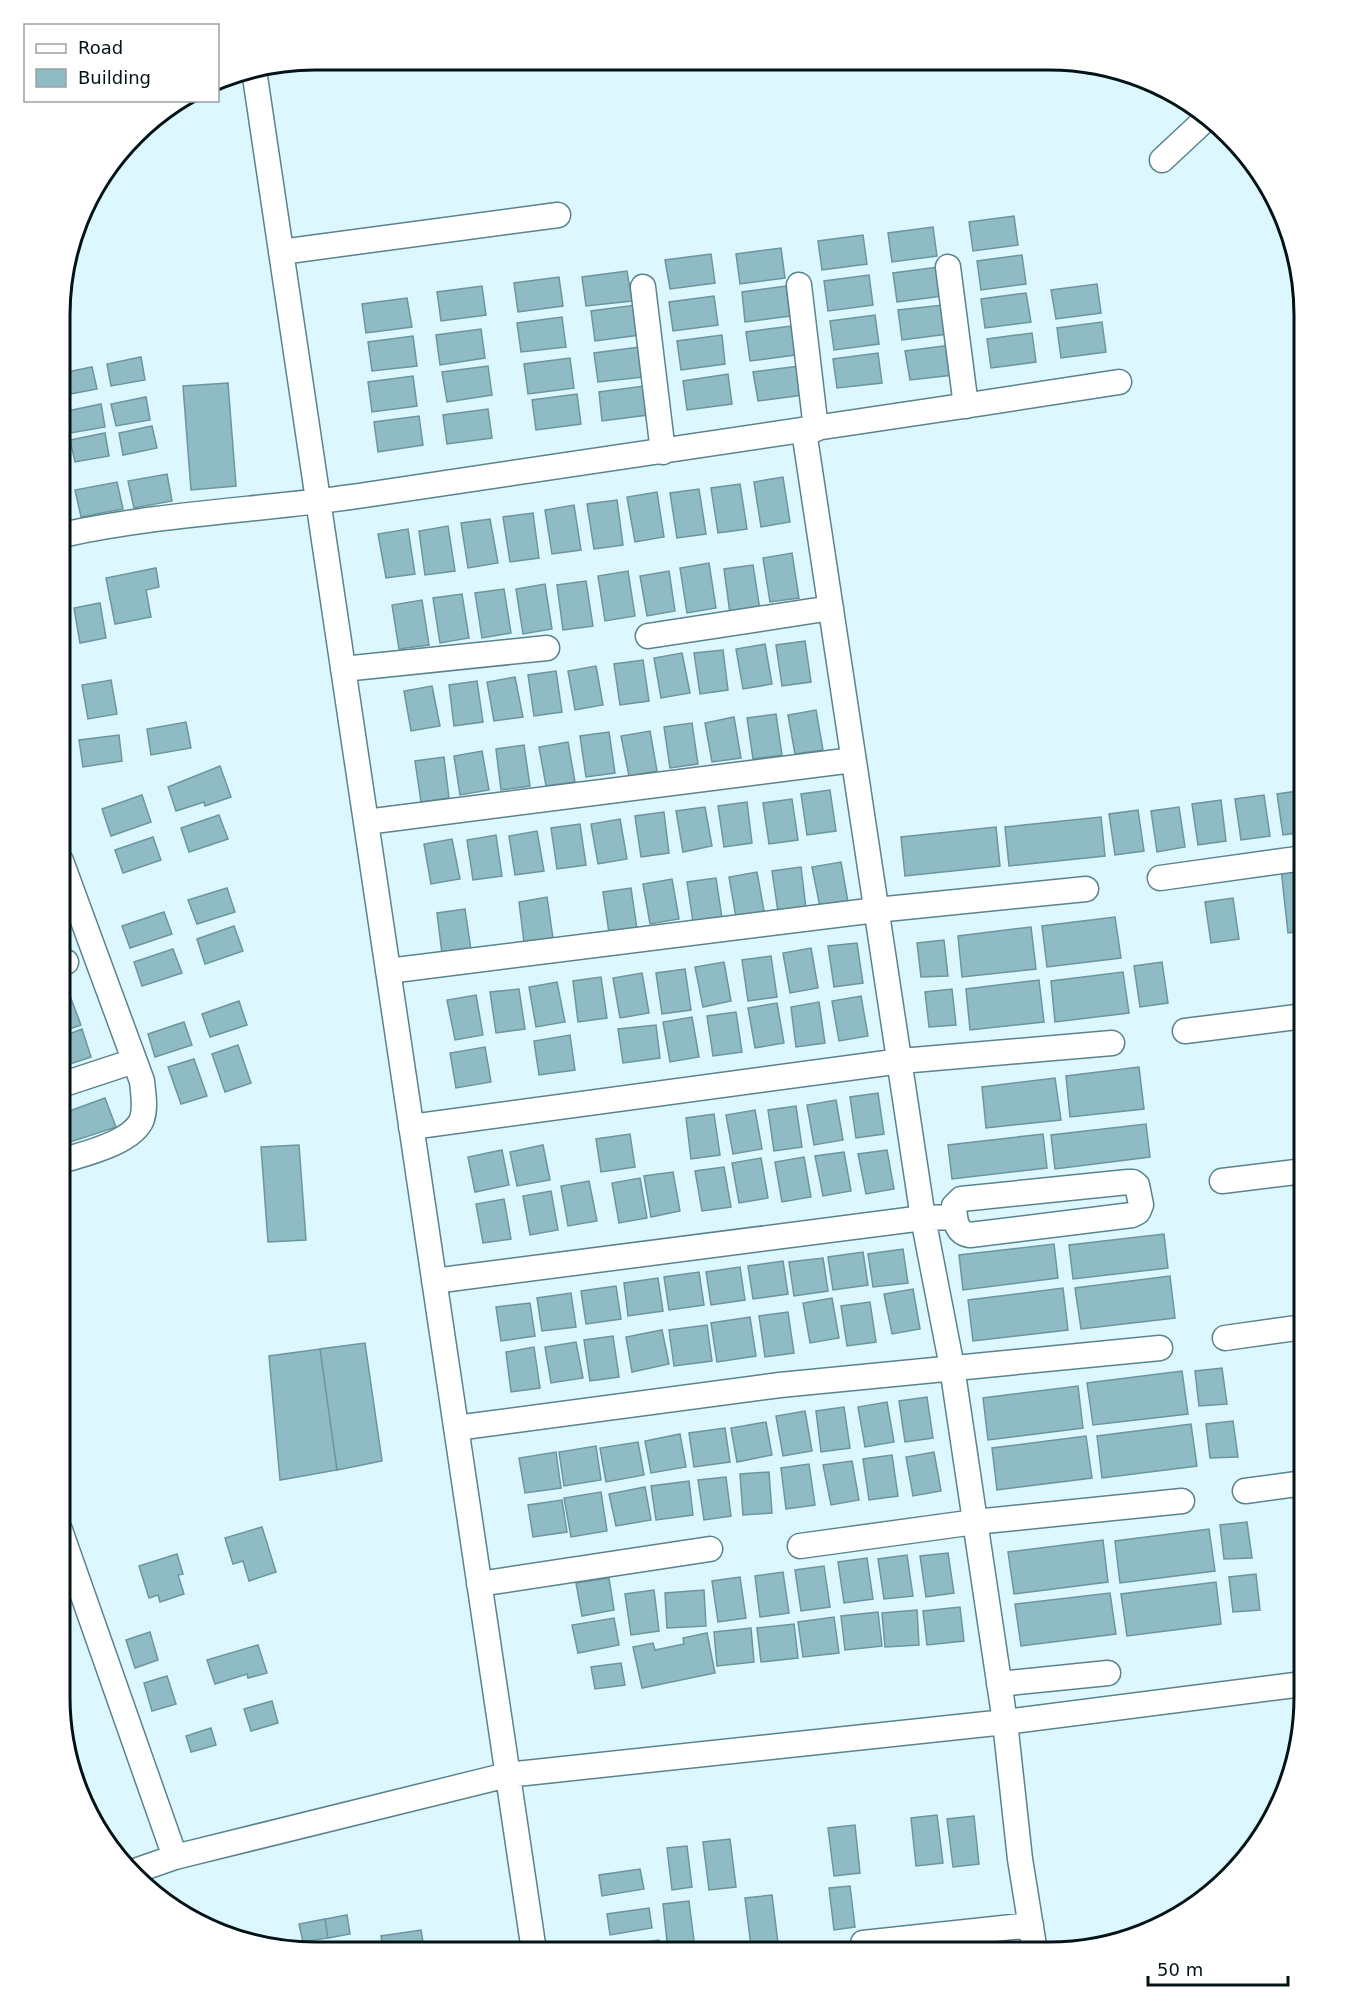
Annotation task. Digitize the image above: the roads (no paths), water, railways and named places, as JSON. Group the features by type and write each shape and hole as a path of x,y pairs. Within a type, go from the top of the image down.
{"street":[{"path":"255,78 533,1942"},
{"path":"1162,160 1201,124"},
{"path":"281,252 558,215"},
{"path":"948,267 966,406"},
{"path":"799,285 810,430 831,608 923,1218 952,1367 1005,1722 1020,1859 1034,1942"},
{"path":"643,287 663,452"},
{"path":"70,534 147,520 317,502 1119,382"},
{"path":"648,636 831,608"},
{"path":"343,669 547,648"},
{"path":"366,822 853,760"},
{"path":"1161,878 1294,859"},
{"path":"70,886 142,1081 144,1105 142,1118 128,1137 70,1158"},
{"path":"388,971 876,910 1086,889"},
{"path":"1185,1030 1294,1017"},
{"path":"411,1127 901,1061 1112,1043"},
{"path":"70,1082 134,1061"},
{"path":"1222,1181 1294,1172"},
{"path":"1128,1182 1137,1185 1141,1205 1138,1212 1132,1215 969,1235 962,1234 958,1229 955,1217 954,1206 961,1199 1128,1182"},
{"path":"434,1281 923,1218 955,1217"},
{"path":"1225,1338 1294,1328"},
{"path":"456,1428 780,1384 1160,1348"},
{"path":"1245,1491 1294,1484"},
{"path":"800,1546 975,1522 1182,1501"},
{"path":"479,1584 710,1550"},
{"path":"70,1559 174,1857"},
{"path":"999,1684 1108,1673"},
{"path":"141,1869 174,1857 507,1775 1005,1722 1294,1685"},
{"path":"872,1942 1031,1924"}]}
